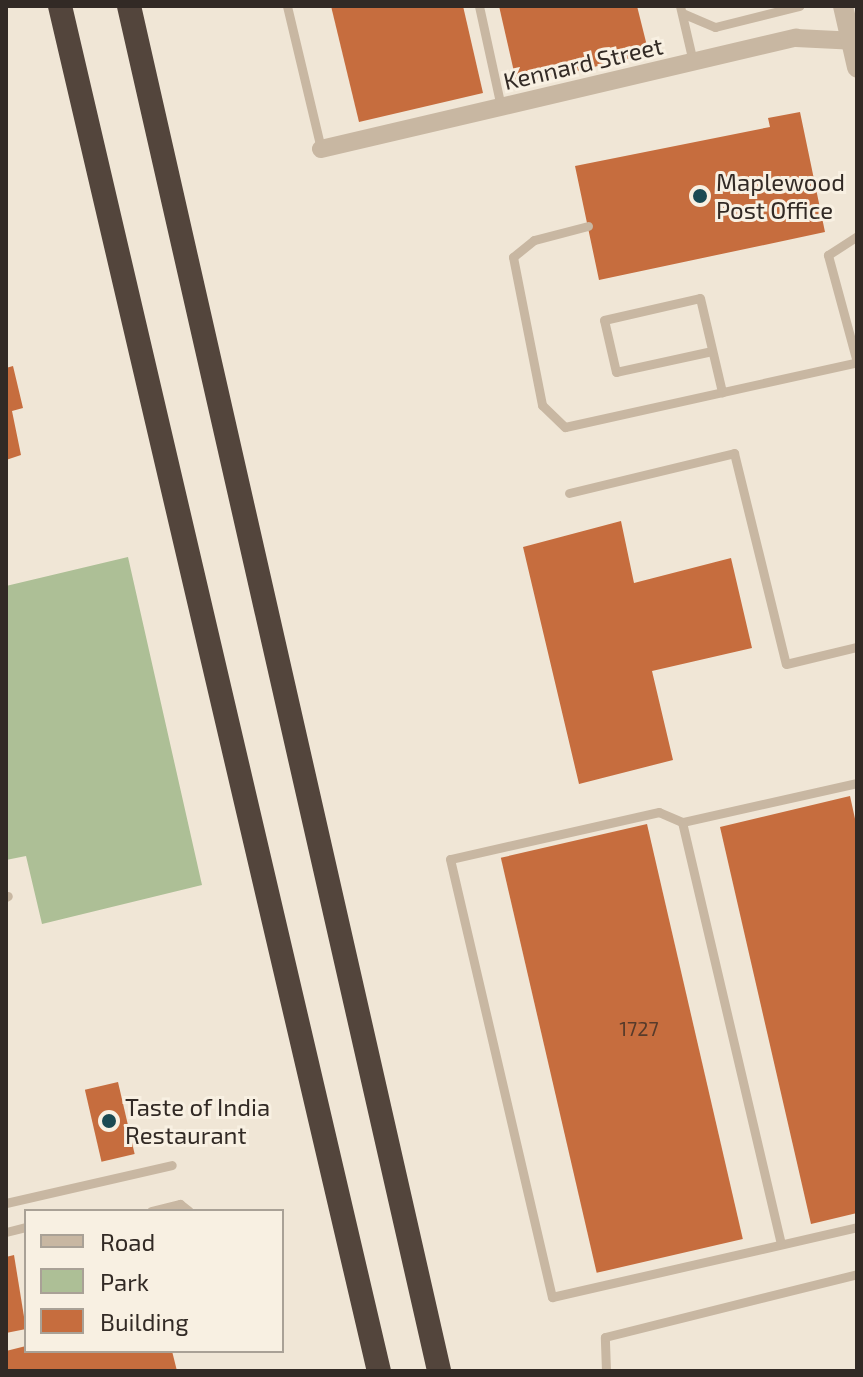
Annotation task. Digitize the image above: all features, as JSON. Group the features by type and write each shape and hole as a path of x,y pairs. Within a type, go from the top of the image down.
{"highway":[{"path":"60,6 334,1197 379,1371"},
{"path":"129,6 439,1371"},
{"path":"334,1197 364,1371"}],"street":[{"path":"843,6 854,42 857,67"},
{"name":"Kennard Street","path":"321,149 796,38 854,42"}],"lane":[{"path":"287,6 321,149"},
{"path":"479,6 501,107"},
{"path":"681,10 715,27 799,6"},
{"path":"681,10 693,62"},
{"path":"588,226 534,240 513,257 542,405 565,427 857,362 828,255 857,236"},
{"path":"712,351 616,372 604,320 700,298 722,392"},
{"path":"569,493 734,453 786,664 857,647"},
{"path":"857,783 682,822 659,812 450,859 552,1297 857,1227"},
{"path":"682,822 781,1244"},
{"path":"6,1203 172,1165"},
{"path":"159,1209 180,1204 186,1209"},
{"path":"606,1371 605,1337 857,1274"}],"green space":[{"path":"128,557 202,885 42,924 26,856 6,860 6,586"}],"building":[{"path":"331,6 463,6 483,93 359,122"},
{"path":"499,6 637,6 649,54 517,85"},
{"name":"Maplewood Post Office","path":"800,112 825,232 599,280 575,166 770,127 768,118"},
{"path":"13,366 23,408 12,411 21,455 6,460 6,368"},
{"path":"621,521 634,583 731,558 752,648 652,671 673,760 579,784 523,547"},
{"path":"850,796 857,828 857,1213 811,1224 720,827"},
{"path":"647,824 743,1239 597,1273 501,858"},
{"name":"Taste of India Restaurant","path":"118,1082 135,1154 102,1162 85,1090"},
{"path":"14,1255 24,1329 6,1333 6,1257"},
{"path":"24,1346 24,1353 172,1353 177,1371 6,1371 6,1351"}],"place":[{"name":"Maplewood Post Office","path":"700,196"},
{"name":"Taste of India Restaurant","path":"109,1121"}]}
